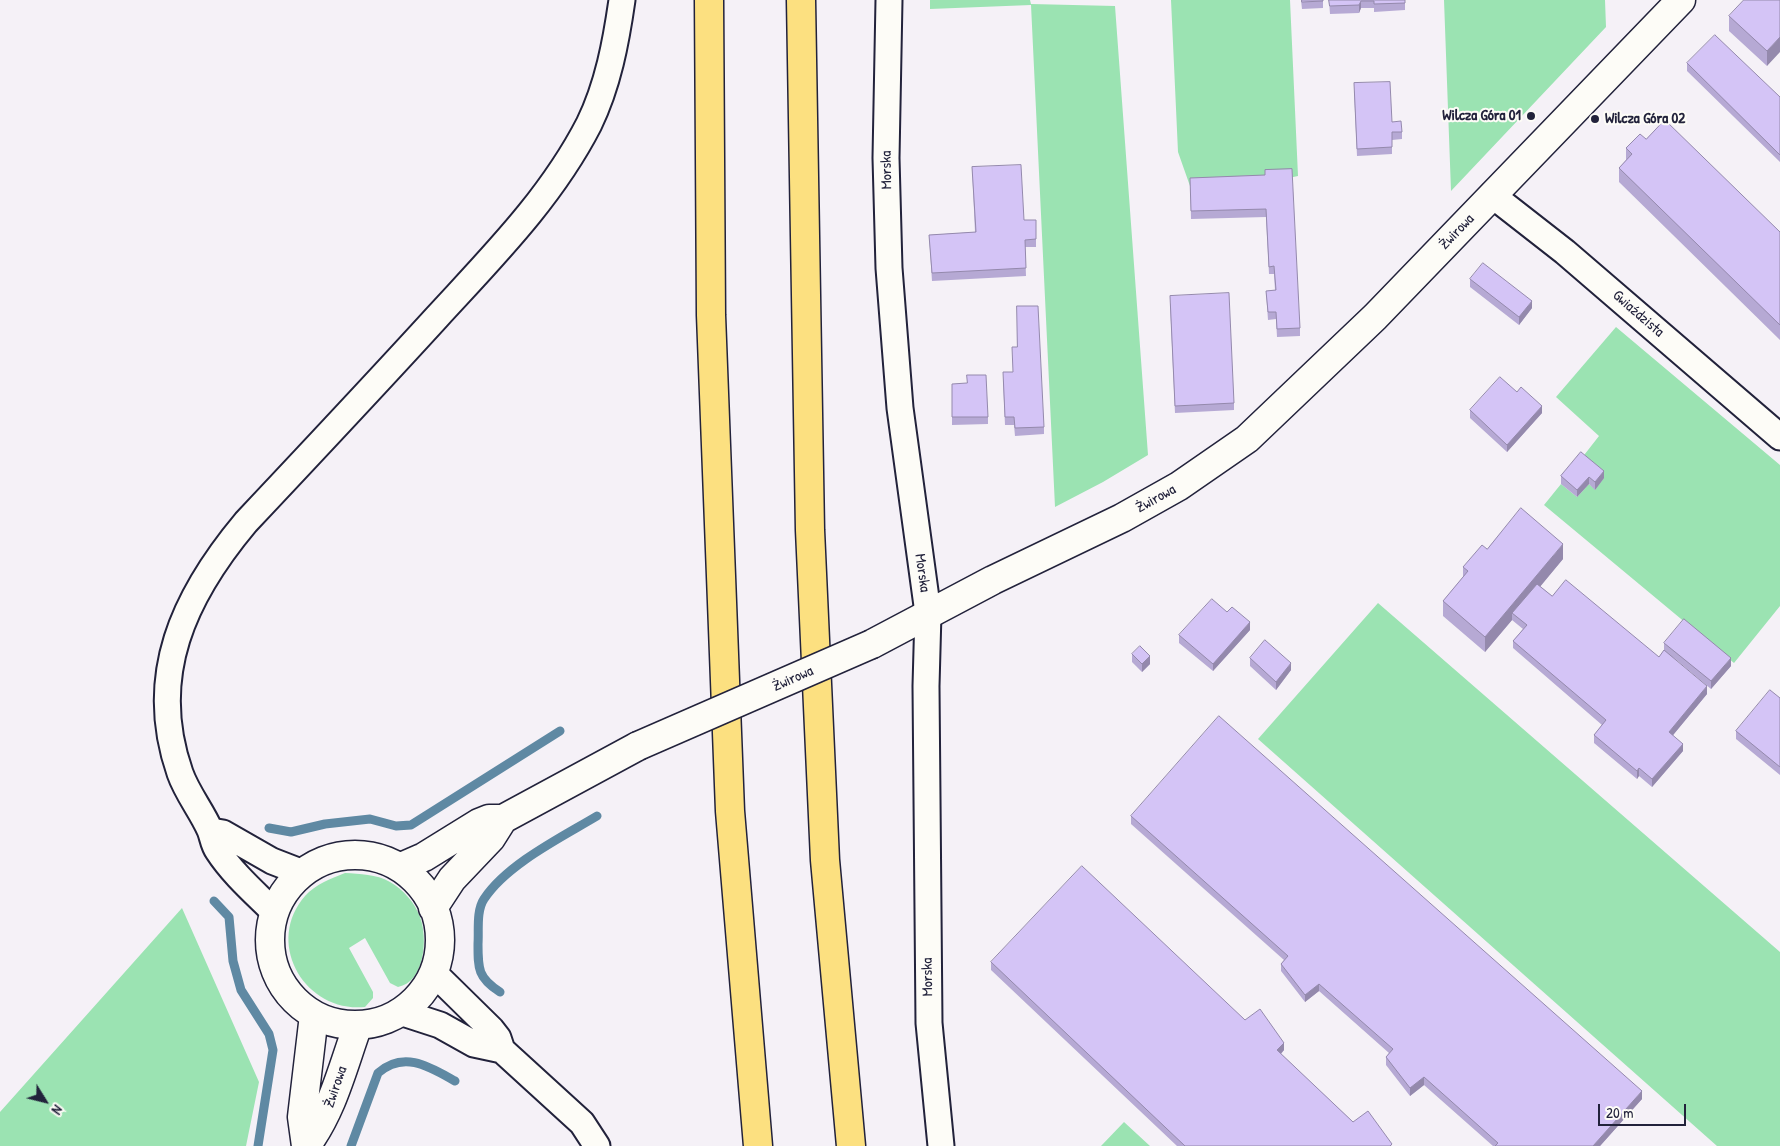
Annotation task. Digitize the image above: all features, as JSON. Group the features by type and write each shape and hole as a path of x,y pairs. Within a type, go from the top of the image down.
{"highway":[{"path":"709,0 712,315 730,811 758,1146"},
{"path":"801,0 810,530 825,860 851,1146"}],"street":[{"path":"274,912 223,859 213,843 211,831 180,773 168,718 167,694 175,640 194,594 211,566 246,522 474,277 555,182 590,122 600,97 617,36 622,0"},
{"name":"Morska","path":"889,0 886,158 890,268 900,408 928,613 926,686 929,1023 941,1146"},
{"name":"Żwirowa","path":"401,867 424,857 479,823 489,819 503,819 638,746 872,644 928,613 1122,518 1179,486 1229,453 1263,426 1354,337 1680,0"},
{"name":"Gwiaździsta","path":"1492,195 1565,252 1780,437"},
{"name":"Żwirowa","path":"434,908 452,879 491,838 503,819"},
{"path":"211,831 223,833 272,861 303,873"},
{"path":"348,855 367,855 401,867 418,882 434,908 440,935 439,954 434,973 424,990 400,1012 383,1021 358,1025 331,1022 314,1015 298,1004 285,989 276,971 270,952 270,932 274,912 283,894 303,873 329,859 348,855"},
{"path":"434,973 468,1009 492,1029 498,1038 502,1050 582,1123 597,1146"},
{"path":"400,1012 440,1025 474,1044 502,1050"},
{"name":"Żwirowa","path":"306,1146 302,1117 314,1015"},
{"name":"Żwirowa","path":"306,1146 318,1130 328,1110 358,1025"}],"green space":[{"path":"930,0 1030,0 1031,4 1115,6 1148,455 1103,482 1055,507 1031,5 930,9"},
{"path":"1171,0 1290,0 1298,176 1265,183 1190,186 1178,152"},
{"path":"1444,0 1605,0 1606,27 1451,191"},
{"path":"1616,327 1780,465 1780,606 1734,663 1544,505 1561,484 1577,497 1589,484 1596,490 1581,459 1599,436 1556,397"},
{"path":"1378,603 1780,952 1780,1146 1717,1146 1258,739"},
{"path":"345,873 362,874 385,879 404,892 418,912 424,936 424,947 419,968 414,977 398,987 390,983 365,938 349,948 373,992 373,998 365,1007 344,1006 325,999 309,987 297,971 290,953 289,934 293,915 305,896 319,885"},
{"path":"182,908 259,1082 246,1146 0,1146 0,1112"},
{"path":"1124,1122 1150,1146 1101,1146"}],"building":[{"path":"1302,0 1323,0 1323,1 1302,2"},
{"path":"1329,0 1405,0 1405,3 1374,4 1374,1 1361,1 1359,5 1330,6"},
{"path":"1744,0 1780,0 1780,37 1767,51 1729,16"},
{"path":"1715,35 1780,97 1780,155 1687,63"},
{"path":"1390,82 1392,122 1401,121 1402,132 1392,132 1392,147 1357,149 1354,83"},
{"path":"1665,120 1780,232 1780,325 1619,168 1632,154 1626,148 1640,134 1646,139"},
{"path":"1021,165 1024,220 1036,220 1036,239 1025,240 1026,268 932,273 929,235 976,232 972,167"},
{"path":"1292,169 1300,328 1277,329 1276,312 1268,312 1266,291 1276,290 1274,266 1269,267 1266,209 1191,211 1190,178 1265,175 1265,170"},
{"path":"1483,263 1532,301 1519,317 1470,279"},
{"path":"1229,293 1234,403 1175,406 1170,296"},
{"path":"1017,306 1038,306 1044,427 1015,428 1014,417 1005,417 1003,372 1013,372 1012,347 1017,347"},
{"path":"967,375 986,375 988,417 952,417 952,384 967,383"},
{"path":"1500,377 1517,392 1521,387 1542,406 1507,445 1470,410"},
{"path":"1581,452 1604,471 1595,482 1589,477 1577,490 1561,476"},
{"path":"1521,508 1563,544 1485,637 1443,601 1468,571 1463,567 1482,545 1487,549"},
{"path":"1566,580 1659,657 1664,650 1707,686 1669,732 1683,744 1652,779 1639,768 1637,771 1594,735 1606,720 1513,641 1527,625 1512,613 1537,584 1552,596"},
{"path":"1212,599 1227,612 1232,607 1250,622 1213,664 1179,635"},
{"path":"1684,619 1731,658 1711,681 1664,643"},
{"path":"1265,640 1291,663 1276,682 1250,658"},
{"path":"1140,646 1150,656 1142,664 1132,654"},
{"path":"1770,690 1780,698 1780,767 1736,731"},
{"path":"1219,716 1642,1091 1593,1146 1495,1146 1498,1143 1424,1077 1410,1088 1386,1057 1393,1049 1319,984 1305,995 1281,964 1288,956 1131,816"},
{"path":"1082,866 1245,1020 1260,1009 1284,1043 1277,1050 1353,1122 1368,1111 1392,1144 1390,1146 1185,1146 991,962"}],"waterway":[{"path":"269,828 291,832 325,824 370,819 396,826 411,825 560,731"},
{"path":"500,992 487,982 479,966 478,921 481,904 494,886 506,874 536,852 597,816"},
{"path":"214,901 229,917 233,961 241,990 269,1034 273,1050 258,1146"},
{"path":"351,1146 378,1073 388,1066 397,1063 417,1063 427,1066 455,1081"}],"place":[{"name":"Wilcza Góra 01","path":"1531,116"},
{"name":"Wilcza Góra 02","path":"1595,119"}]}
